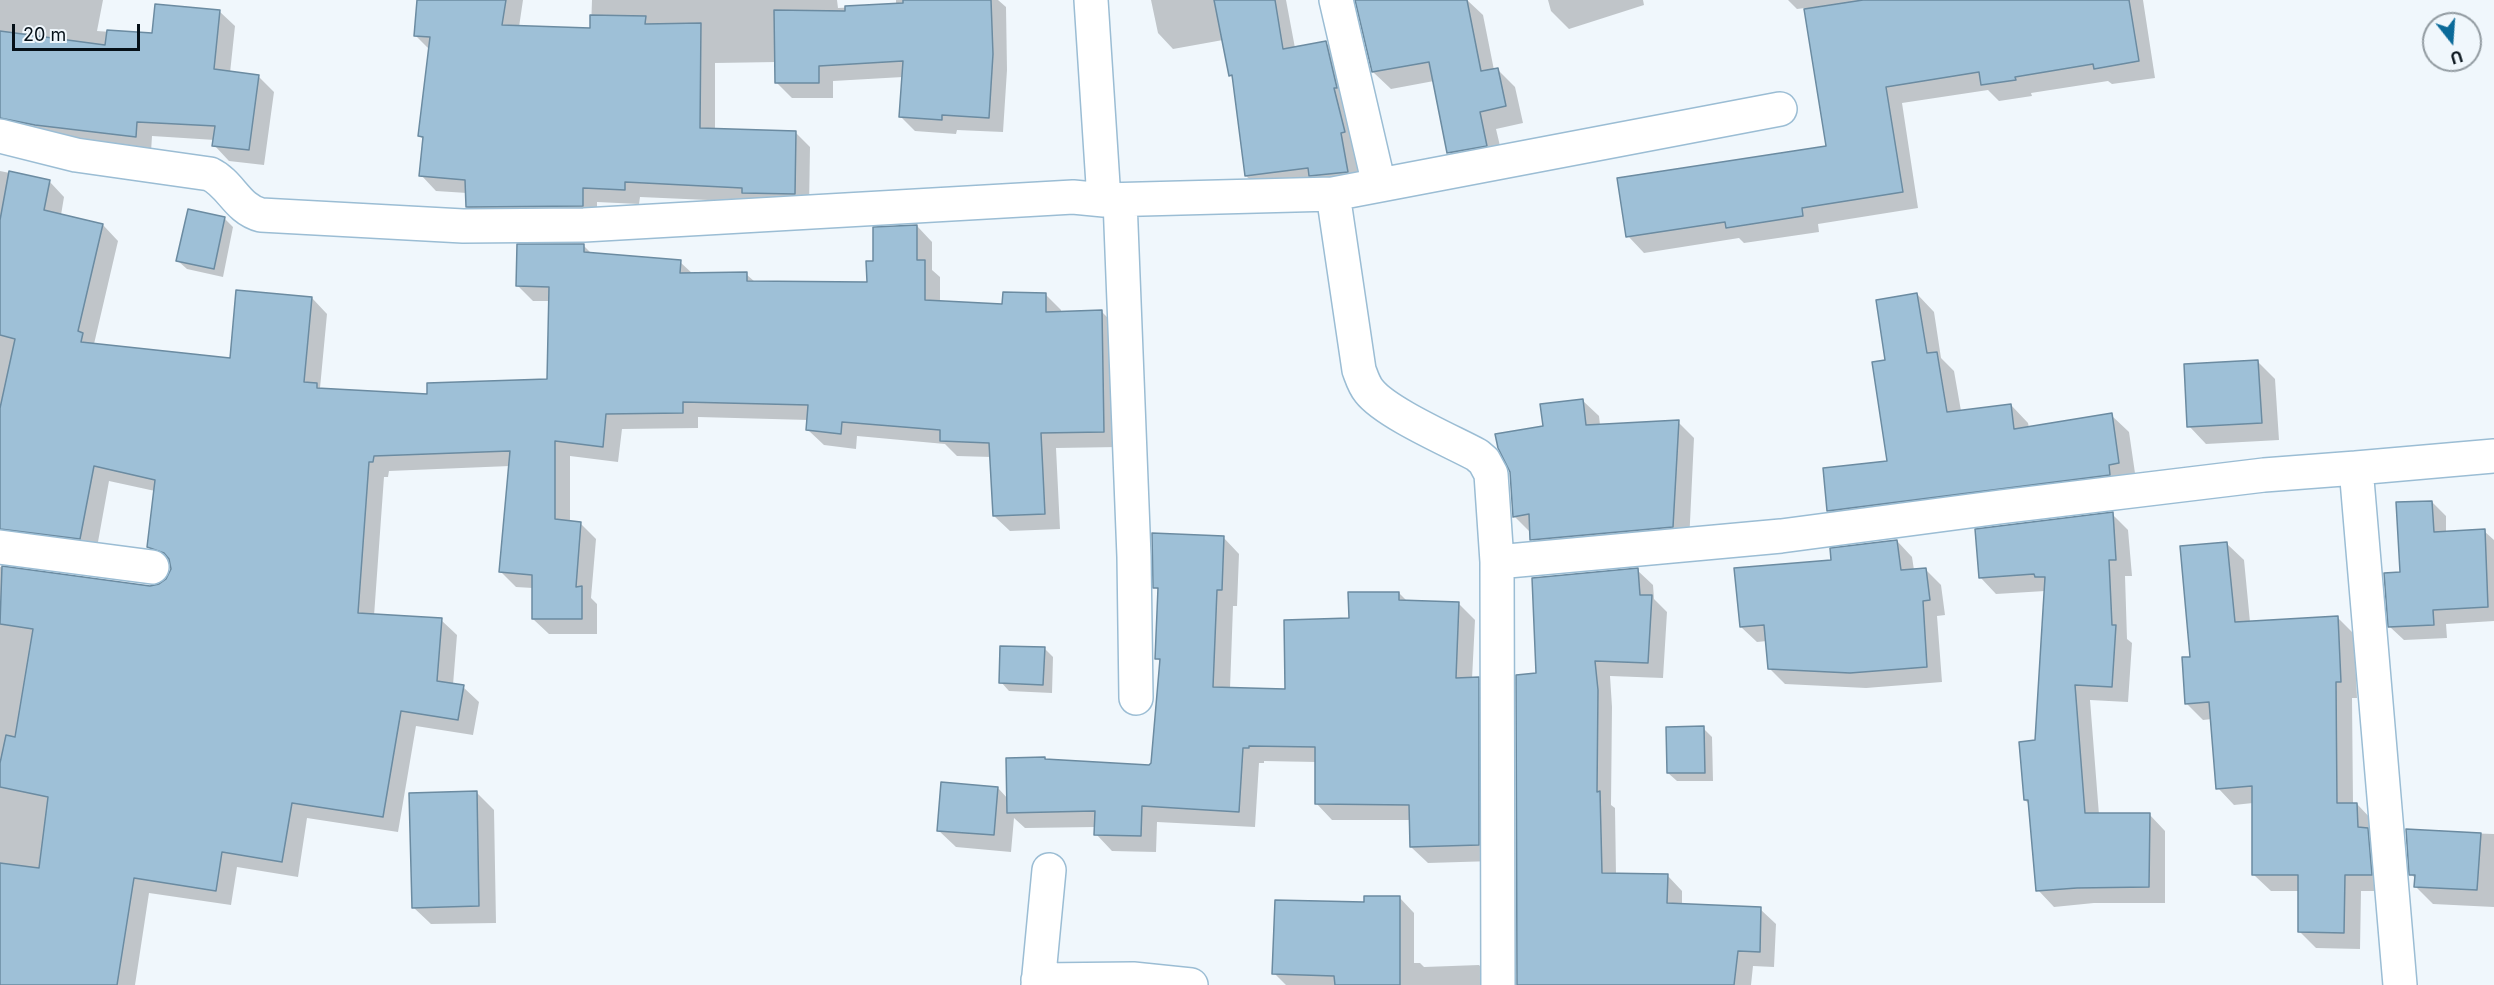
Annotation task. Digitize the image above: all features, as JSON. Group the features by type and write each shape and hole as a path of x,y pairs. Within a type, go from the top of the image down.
{"street":[{"path":"1336,0 1379,185"},
{"path":"1087,1 1112,200 1134,557 1136,698"},
{"path":"0,136 76,155 210,174 222,180 244,209 261,215 463,226 584,225 1073,197 1112,200 1333,194 1780,109"},
{"path":"1333,194 1359,370 1363,382 1369,392 1389,408 1478,455 1491,474 1497,562 1498,985"},
{"path":"1497,562 1781,536 2241,477 2494,456"},
{"path":"2356,468 2400,985"},
{"path":"0,547 152,567"},
{"path":"1049,870 1038,983 1133,979 1191,985"}],"building":[{"path":"417,0 506,0 502,25 590,28 590,15 646,16 645,24 701,23 700,128 796,131 795,194 742,193 742,188 625,182 625,190 583,188 583,206 466,207 465,180 419,176 423,137 418,136 430,37 414,36"},
{"path":"903,0 991,0 993,54 989,118 942,115 942,120 899,117 903,61 819,66 819,83 775,83 774,10 845,11 845,6 903,3"},
{"path":"1214,0 1275,0 1283,49 1326,41 1345,132 1341,133 1348,172 1309,176 1308,168 1245,176 1232,75 1229,76"},
{"path":"1355,0 1467,0 1481,71 1498,68 1506,106 1480,112 1487,146 1447,153 1429,62 1372,72"},
{"path":"1863,0 2129,0 2139,61 2094,69 2093,64 1981,85 1979,72 1886,87 1903,192 1802,208 1803,216 1726,228 1725,222 1626,237 1617,178 1826,146 1804,9"},
{"path":"155,4 220,10 214,69 259,75 249,150 212,146 215,126 137,122 136,137 35,125 0,118 0,31 105,45 107,30 152,33"},
{"path":"9,171 50,180 44,210 103,224 78,331 83,333 81,342 230,358 236,290 312,297 304,382 317,383 317,388 427,394 427,383 547,379 549,287 516,286 517,244 584,244 584,252 681,260 680,273 747,272 747,281 867,282 866,261 873,261 873,227 917,225 917,260 925,260 925,300 1002,304 1003,292 1046,293 1046,312 1102,310 1104,432 1041,433 1045,514 993,516 989,443 940,441 940,430 842,422 841,434 806,430 808,405 683,402 683,413 606,414 603,447 555,441 555,519 581,522 576,587 582,586 582,619 532,619 532,575 499,572 510,451 374,456 373,462 369,462 358,613 442,618 437,681 464,685 458,720 401,711 383,817 292,803 282,862 222,852 216,891 134,878 117,985 0,985 0,863 39,868 48,797 0,787 0,763 6,735 15,737 33,629 0,624 2,566 150,586 166,579 171,569 169,559 164,553 147,547 155,480 94,466 80,539 0,529 0,408 15,339 0,335 0,220"},
{"path":"188,209 225,217 214,269 176,261"},
{"path":"1917,293 1927,353 1937,352 1947,412 2011,404 2014,429 2112,413 2119,463 2109,465 2110,475 1827,511 1823,468 1887,461 1872,362 1885,360 1876,300"},
{"path":"2258,360 2262,423 2187,427 2184,364"},
{"path":"1583,399 1586,425 1679,420 1673,527 1530,540 1529,514 1513,517 1510,472 1498,448 1495,434 1543,426 1540,404"},
{"path":"2432,501 2434,532 2485,529 2488,607 2433,610 2434,625 2388,627 2384,573 2400,572 2396,502"},
{"path":"2113,512 2116,560 2109,560 2112,625 2116,625 2112,687 2075,685 2085,813 2150,813 2149,887 2036,891 2028,800 2024,800 2019,742 2035,740 2045,577 2035,577 2034,574 1979,578 1975,529"},
{"path":"1152,533 1224,536 1222,590 1217,590 1213,687 1285,689 1284,620 1349,618 1348,592 1399,592 1399,600 1459,602 1456,678 1479,677 1479,845 1410,847 1409,805 1315,804 1315,747 1249,746 1249,748 1243,748 1239,812 1142,806 1141,836 1094,835 1095,811 1007,813 1006,758 1045,757 1045,759 1149,765 1151,763 1160,659 1155,659 1158,588 1153,588"},
{"path":"1897,540 1901,570 1926,568 1930,600 1923,601 1927,667 1850,673 1768,669 1764,625 1740,627 1734,568 1831,560 1830,548"},
{"path":"2227,542 2235,622 2338,616 2341,682 2336,682 2337,803 2357,803 2358,827 2368,828 2372,875 2345,875 2344,933 2298,932 2298,875 2252,875 2252,786 2216,789 2209,702 2185,704 2182,657 2190,657 2180,546"},
{"path":"1638,568 1640,595 1652,595 1648,663 1595,661 1598,690 1597,792 1600,791 1602,873 1668,874 1667,903 1761,907 1760,952 1738,951 1734,985 1517,985 1516,675 1536,673 1532,578"},
{"path":"1000,646 1045,647 1043,685 999,683"},
{"path":"1704,726 1705,773 1667,773 1666,727"},
{"path":"941,782 998,787 994,835 937,831"},
{"path":"477,791 479,906 412,908 409,793"},
{"path":"2406,829 2481,833 2477,890 2414,887 2415,875 2409,875"},
{"path":"1364,896 1400,896 1400,985 1335,985 1334,976 1272,974 1275,900 1364,902"}]}
